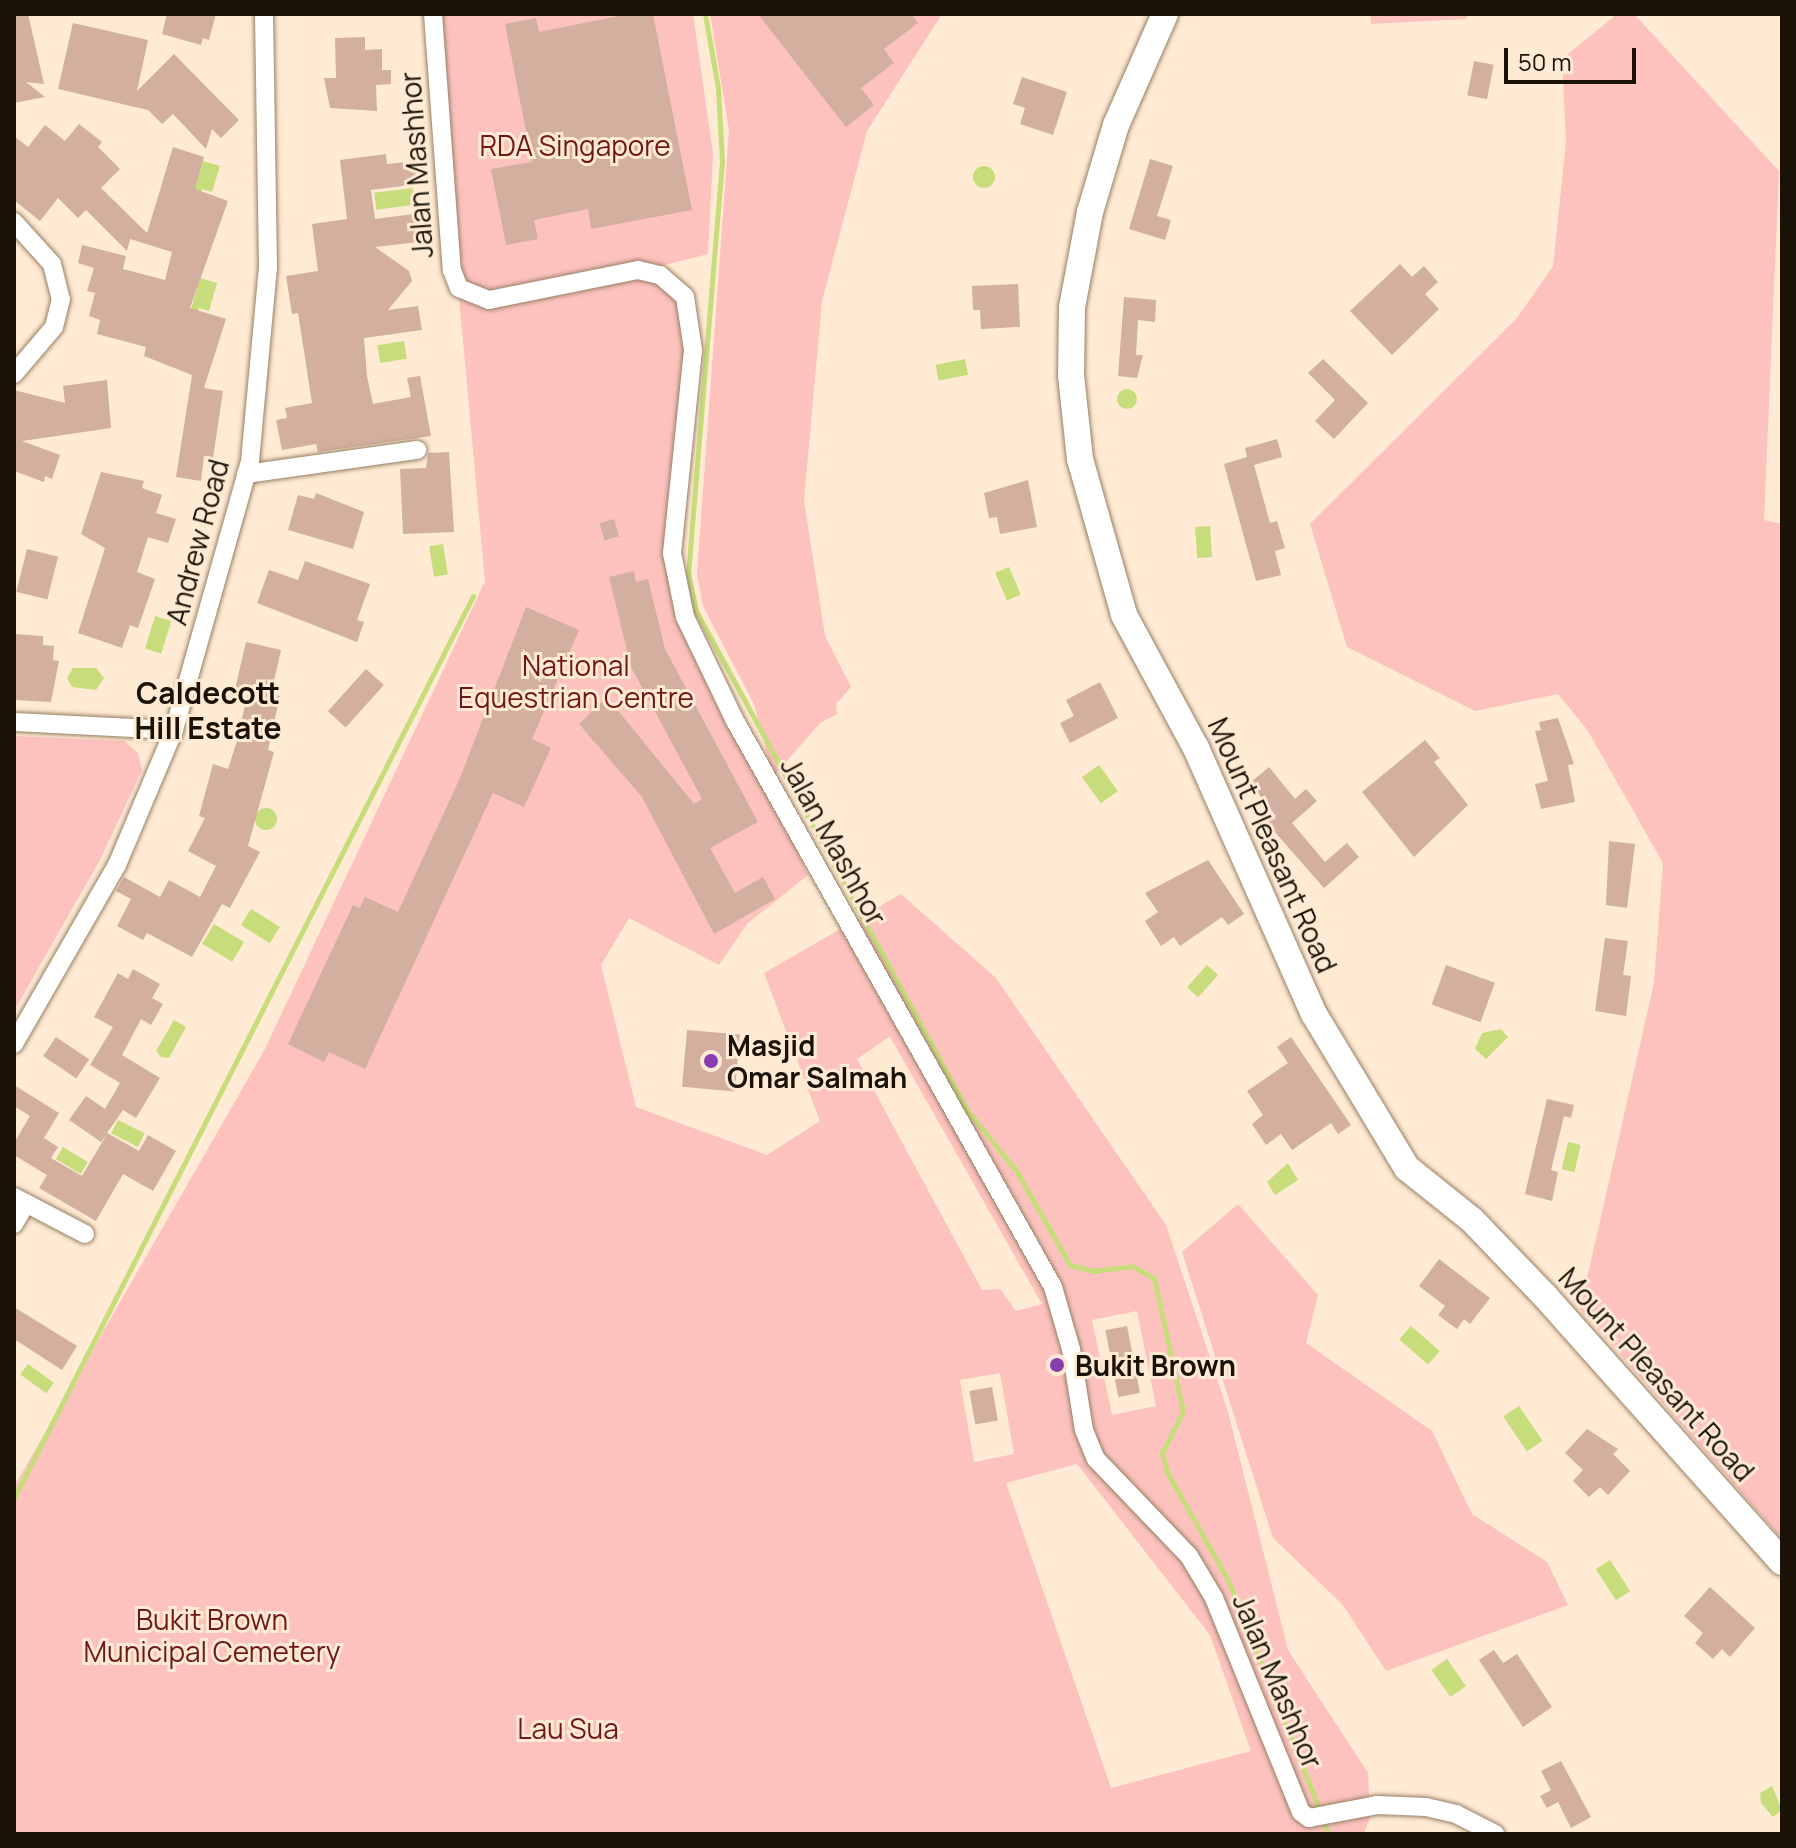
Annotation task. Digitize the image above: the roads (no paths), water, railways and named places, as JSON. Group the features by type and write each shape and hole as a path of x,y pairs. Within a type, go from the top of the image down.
{"street":[{"name":"Andrew Road","path":"14,1044 117,865 174,730 246,474 268,268 264,14"},
{"name":"Jalan Mashhor","path":"433,14 452,270 459,288 489,300 638,270 660,275 685,297 693,350 672,553 685,617 734,719 1053,1287 1092,1452 1189,1556 1208,1587 1237,1643 1301,1812 1304,1817 1377,1805 1426,1807 1456,1814 1495,1834"},
{"name":"Mount Pleasant Road","path":"1165,14 1116,125 1090,212 1072,307 1071,375 1080,459 1124,615 1196,748 1314,1014 1407,1168 1472,1220 1545,1296 1782,1562"},
{"path":"14,222 52,264 61,299 54,327 14,374"},
{"path":"246,474 417,450"},
{"path":"14,722 174,730"},
{"path":"14,1224 20,1200 85,1234"}],"waterway":[{"path":"705,14 718,88 722,161 688,573 696,611 967,1110 1017,1172 1070,1265 1094,1271 1132,1266 1154,1278 1183,1411 1162,1453 1167,1472 1229,1582 1320,1811"},
{"path":"14,1498 473,596"},
{"path":"1323,1820 1328,1834"}],"place":[{"name":"Masjid Omar Salmah","path":"711,1061"},
{"name":"Bukit Brown","path":"1057,1365"}],"district":[{"name":"Caldecott Hill Estate","path":"208,710"}],"park label":[{"name":"RDA Singapore","path":"575,145"},
{"name":"National Equestrian Centre","path":"576,681"},
{"name":"Bukit Brown Municipal Cemetery","path":"212,1635"},
{"name":"Lau Sua","path":"568,1728"}]}
